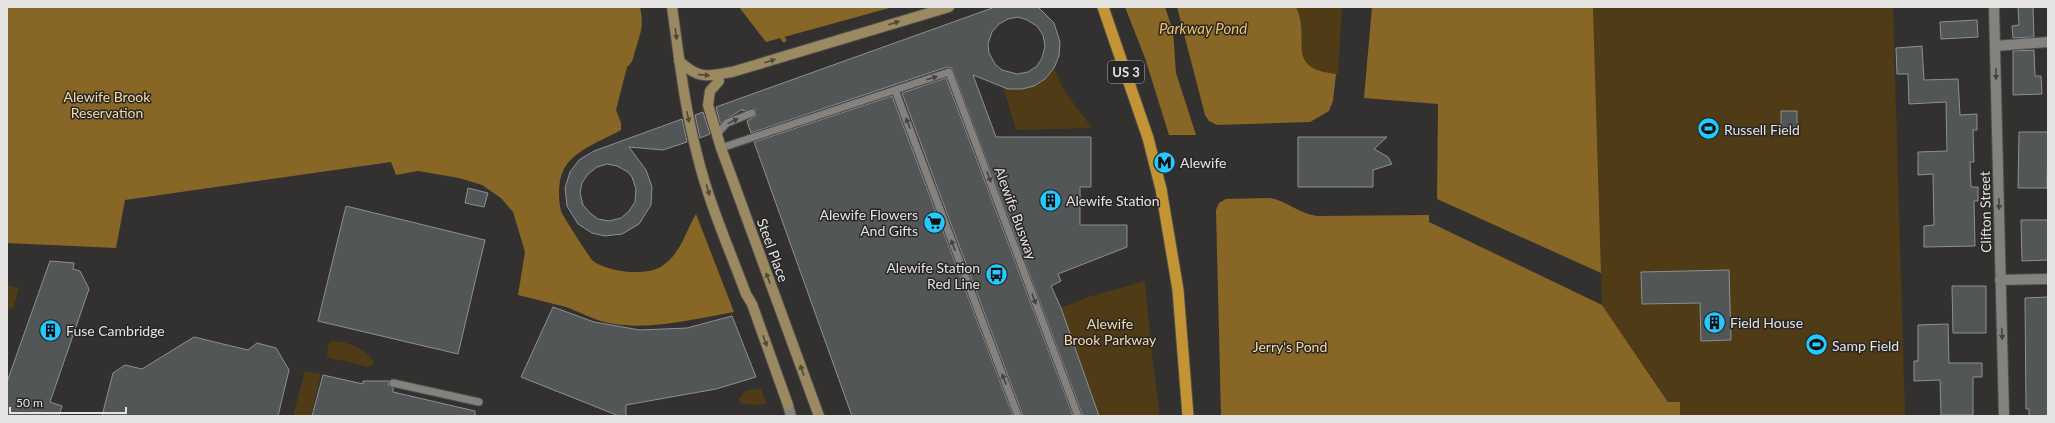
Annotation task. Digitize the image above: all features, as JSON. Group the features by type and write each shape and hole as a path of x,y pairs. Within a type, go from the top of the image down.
{"highway":[{"name":"US 3","path":"1103,7 1148,138 1161,189 1178,290 1188,416"}],"main road":[{"path":"672,7 679,61 695,149 710,195 746,294 752,304 759,322 788,405"},
{"path":"679,61 691,72 703,76 732,72 948,7"},
{"name":"Steel Place","path":"718,82 710,91 708,105 721,148 819,416"}],"street":[{"name":"Clifton Street","path":"1994,7 2004,416"},
{"path":"1995,46 2048,42"},
{"path":"718,82 732,72"},
{"path":"2000,280 2048,279"},
{"path":"788,405 791,416"}],"lane":[{"name":"Alewife Busway","path":"721,148 949,72 1078,416"},
{"path":"895,90 1018,416"},
{"path":"717,134 731,121 752,113"},
{"path":"393,383 479,402"}],"green space":[{"path":"1296,7 1342,7 1338,74 1321,72 1311,67 1305,61 1302,30"},
{"path":"1593,7 1893,7 1905,416 1680,416 1680,402 1669,402 1602,305"},
{"path":"1054,68 1063,89 1092,128 1016,130 1003,87 1018,89 1038,84"},
{"name":"Alewife Brook Parkway","path":"1145,281 1160,416 1099,416 1061,308 1088,297"},
{"path":"7,285 19,288 13,309 7,308"},
{"path":"332,341 350,344 361,349 374,362 372,366 368,367 327,357 328,344"},
{"path":"305,371 321,374 311,416 293,416"},
{"path":"761,388 766,403 760,405 741,404 739,399 745,391"}],"shaded area":[{"name":"Alewife Brook Reservation","path":"7,7 640,7 642,19 641,32 632,61 627,67 616,110 621,123 621,130 590,146 569,162 562,173 560,184 559,201 561,211 592,260 607,268 626,272 655,269 669,261 678,249 696,214 734,312 656,325 624,325 603,322 566,307 518,295 525,252 513,212 501,198 482,185 459,178 418,171 396,175 391,162 125,200 116,248 7,243"},
{"path":"739,7 893,7 766,42"},
{"path":"1125,7 1165,7 1173,31 1176,73 1196,135 1169,135 1145,58"},
{"path":"1177,7 1296,7 1302,31 1302,51 1304,59 1310,66 1320,71 1336,74 1333,101 1329,111 1310,122 1217,125 1209,121 1205,115"},
{"path":"1372,7 1593,7 1601,273 1437,199 1438,104 1364,98"},
{"name":"Jerry's Pond","path":"1270,198 1305,213 1317,216 1429,215 1429,222 1602,305 1668,402 1680,402 1680,416 1221,416 1216,210 1219,203 1226,199"}],"building":[{"path":"995,7 1038,7 1054,23 1060,42 1059,56 1054,68 1045,79 1034,86 1022,89 1008,89 973,75 996,137 1091,137 1091,187 1080,187 1080,225 1127,225 1127,247 1058,274 1061,281 1051,286 1061,308 1099,416 1083,416 952,68 947,67 751,133 747,121 756,116 755,109 743,111 743,109 720,123 716,107","holes":["1018,17 1037,26 1043,35 1045,46 1042,58 1037,66 1028,72 1017,74 1002,70 995,64 989,53 988,44 992,32 999,24 1008,19"]},
{"path":"2018,7 2033,7 2034,37 2013,38 2012,26 2019,25"},
{"path":"1977,20 1978,37 1941,39 1940,22"},
{"path":"1922,46 1924,80 1958,79 1960,115 1977,114 1977,130 1973,130 1974,162 1970,162 1971,187 1978,187 1978,201 1974,201 1975,246 1924,247 1924,226 1934,225 1933,174 1918,175 1918,152 1947,151 1946,102 1909,104 1908,74 1897,74 1896,48"},
{"path":"2034,50 2035,76 2041,76 2042,94 2013,95 2013,51"},
{"path":"946,78 1073,416 1023,416 902,93"},
{"path":"892,96 1013,416 852,416 754,142"},
{"path":"1781,111 1797,111 1797,129 1781,130"},
{"path":"703,112 710,134 700,138 695,115"},
{"path":"682,119 687,142 663,150 629,147 646,170 652,187 651,205 639,224 622,234 605,236 592,233 578,224 567,206 565,188 570,172 579,160 594,151","holes":["607,164 617,166 628,172 632,177 636,189 635,202 629,211 621,218 609,221 598,219 583,205 580,193 582,183 588,174 597,167"]},
{"path":"2019,132 2048,132 2047,188 2018,188"},
{"path":"1298,137 1387,137 1374,149 1388,157 1392,164 1373,170 1373,187 1298,187"},
{"path":"468,188 488,193 484,207 465,203"},
{"path":"346,206 485,240 458,354 318,321"},
{"path":"2021,220 2048,220 2048,260 2022,261"},
{"name":"Fuse Cambridge","path":"50,261 74,263 73,269 80,271 89,289 50,402 62,406 59,416 7,416 7,382"},
{"name":"Field House","path":"1729,270 1731,340 1701,341 1700,303 1642,304 1641,272"},
{"path":"1952,286 1986,286 1986,333 1953,333"},
{"path":"2048,297 2048,416 2029,416 2029,409 2026,409 2025,298"},
{"path":"553,307 594,322 640,330 687,328 732,316 756,377 716,389 626,405 626,416 619,416 521,377"},
{"path":"1948,324 1949,363 1982,363 1982,377 1973,377 1973,415 1941,415 1940,380 1914,381 1914,361 1918,361 1918,325"},
{"path":"194,337 248,350 257,343 276,348 289,370 278,416 102,416 113,373 125,365 142,369"},
{"path":"323,375 363,384 363,381 389,381 388,385 393,388 393,392 475,411 475,416 312,416"}],"waterway":[{"path":"759,7 774,23 784,40"},
{"path":"7,187 109,182"}],"place":[{"name":"Russell Field","path":"1708,129"},
{"name":"Alewife","path":"1165,162"},
{"name":"Alewife Station","path":"1051,200"},
{"name":"Alewife Flowers And Gifts","path":"934,222"},
{"name":"Alewife Station Red Line","path":"996,275"},
{"name":"Field House","path":"1715,322"},
{"name":"Fuse Cambridge","path":"50,330"},
{"name":"Samp Field","path":"1816,345"}],"water label":[{"name":"Parkway Pond","path":"1203,28"}]}
